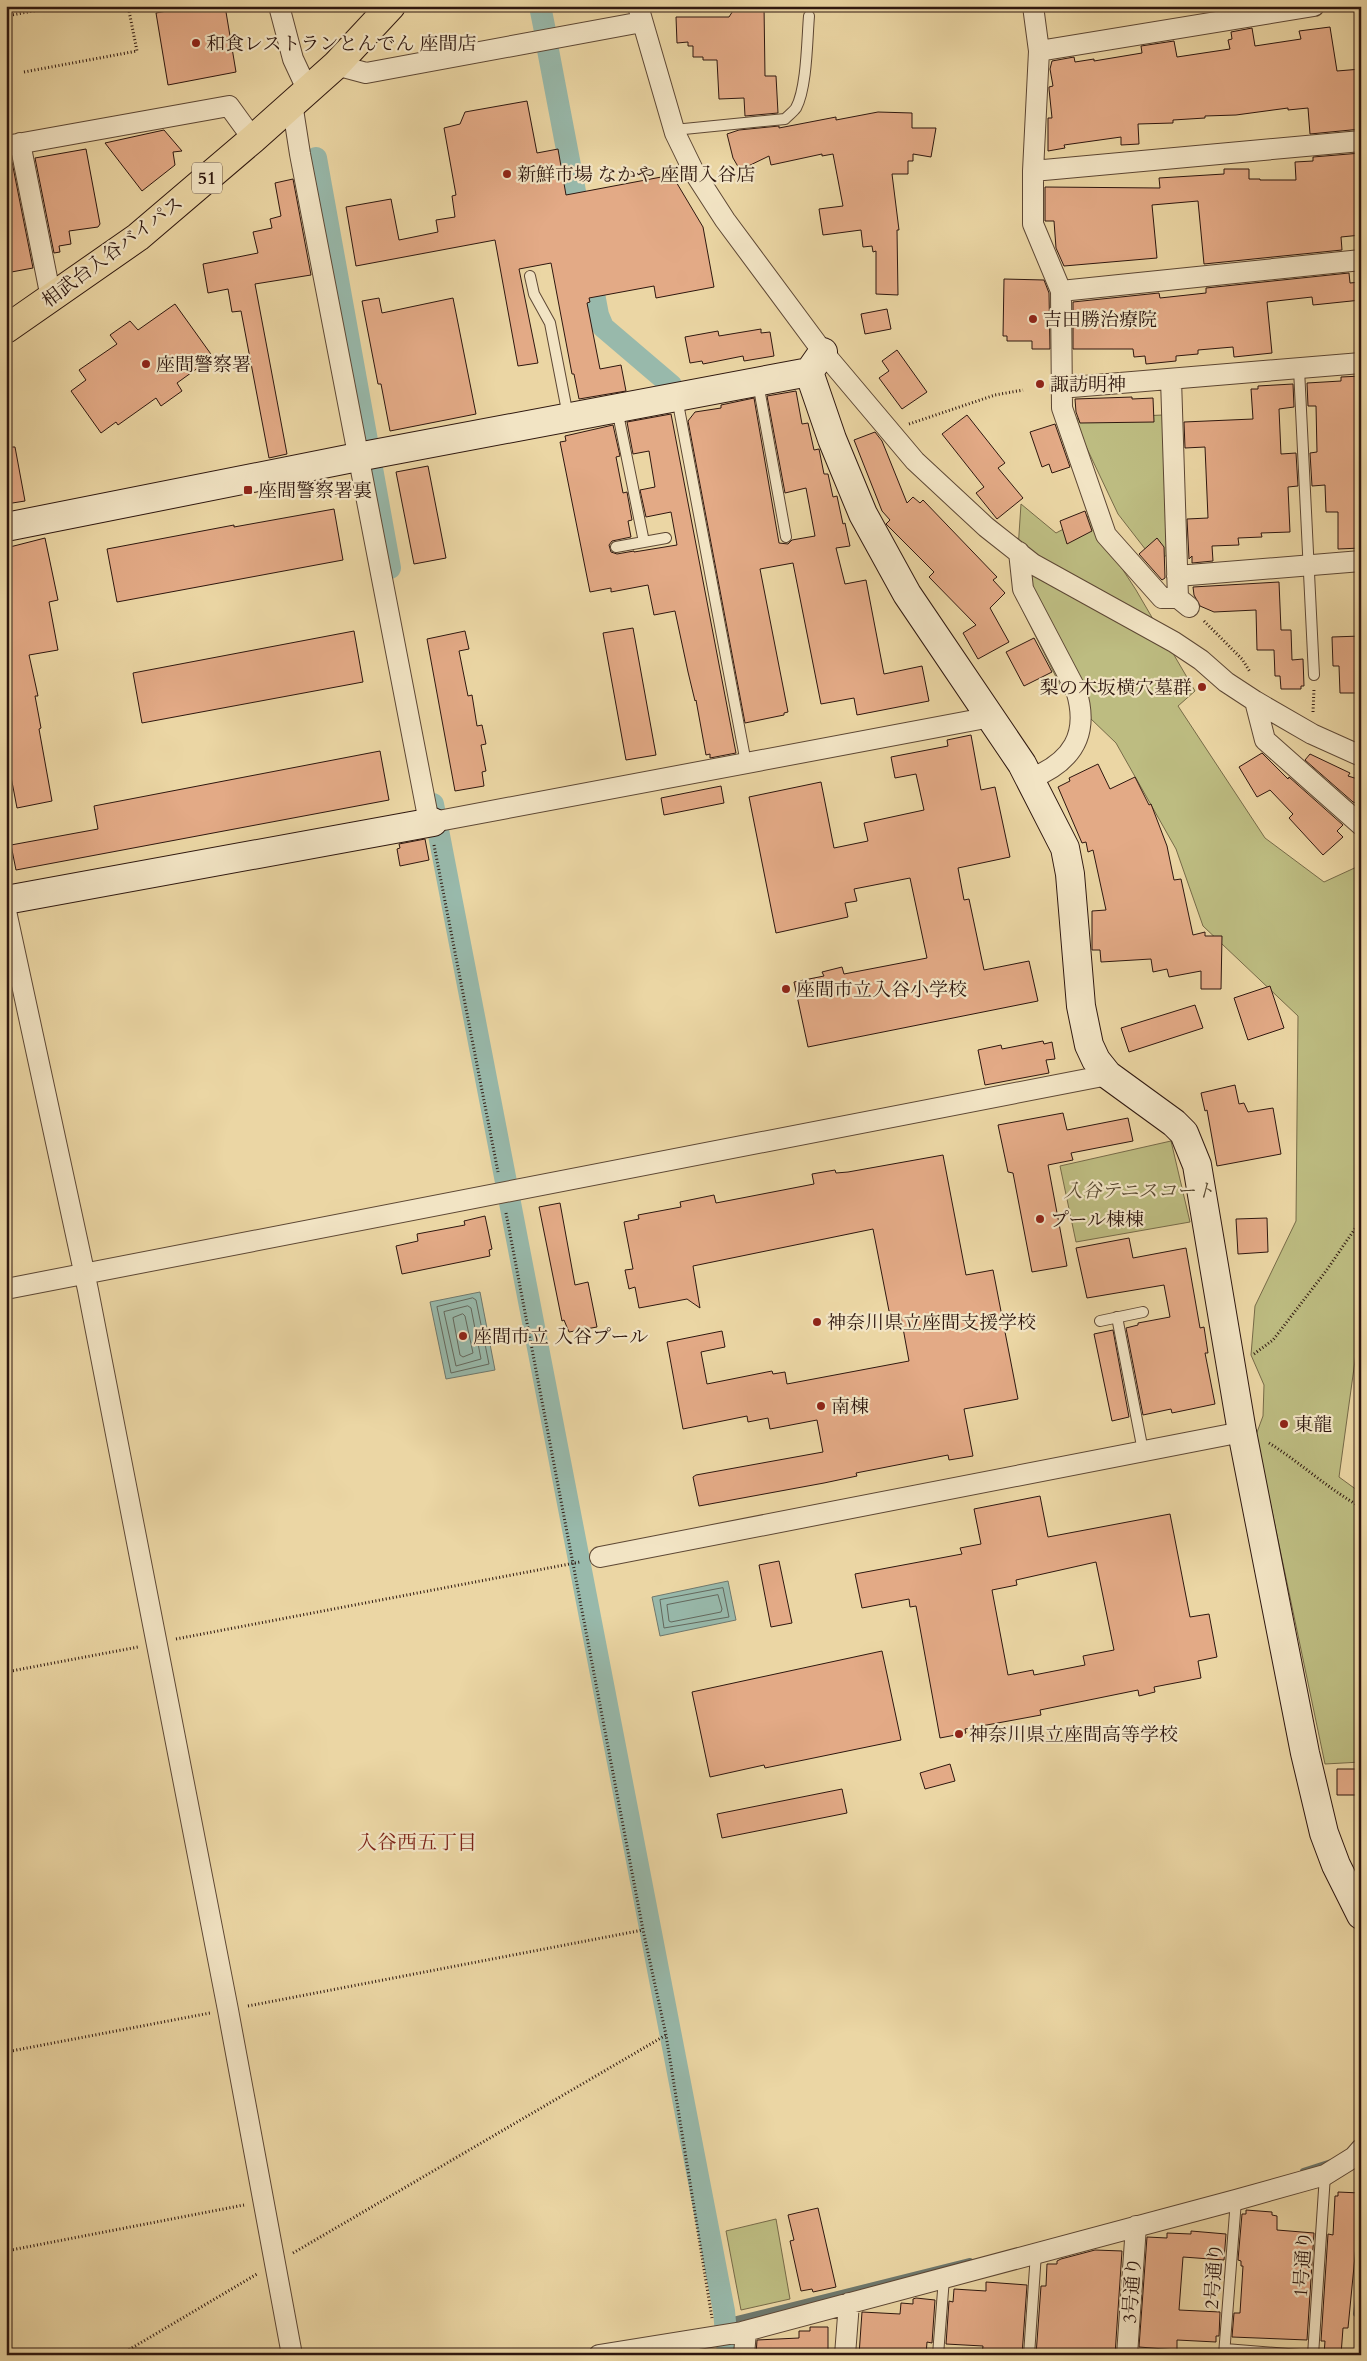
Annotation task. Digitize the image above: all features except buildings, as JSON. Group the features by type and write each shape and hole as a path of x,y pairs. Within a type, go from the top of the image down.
{"main road":[{"name":"相武台入谷バイパス","path":"6,329 138,236 253,139 336,65 391,6"}],"street":[{"path":"279,6 300,96 300,154 370,455 438,821"},
{"path":"1033,6 1039,51 1032,171 1033,224 1061,291 1060,388 1062,408 1106,535 1162,598 1183,603 1177,576 1170,379"},
{"path":"1039,51 1314,6"},
{"path":"336,65 366,73 640,14 674,130 694,172 816,362 890,431 922,468 986,527 1033,564 1174,642 1202,660 1226,682 1255,701 1312,734 1361,756"},
{"path":"51,298 13,145 229,106 253,139"},
{"path":"1032,171 1361,141"},
{"path":"1061,291 1361,260"},
{"path":"6,527 370,455 757,382 816,362"},
{"path":"816,362 832,439 863,514 906,594 991,717 1030,779 1065,848 1069,860 1084,1025 1096,1060 1108,1074 1174,1123 1184,1133 1197,1165 1242,1432 1305,1753 1324,1833 1336,1865 1361,1915"},
{"path":"1060,388 1361,363"},
{"path":"1019,552 1023,589 1076,690 1082,707 1078,737 1068,756 1060,764 1030,779"},
{"path":"1177,576 1361,561"},
{"path":"1255,701 1265,740 1361,826"},
{"path":"6,900 991,717"},
{"path":"6,911 84,1274 228,2010 292,2355"},
{"path":"6,1289 1108,1074"},
{"path":"600,1557 1242,1432"},
{"path":"598,2355 717,2337 744,2331 1236,2200 1325,2175 1354,2157 1361,2149"},
{"name":"3号通り","path":"1127,2355 1136,2226"},
{"path":"845,2355 849,2303"},
{"path":"744,2331 744,2355"}],"lane":[{"path":"674,130 785,118 794,110 798,102 805,63 809,16"},
{"path":"530,276 534,294 550,322 568,417"},
{"path":"1300,369 1314,676"},
{"path":"757,382 786,537"},
{"path":"676,397 746,763"},
{"path":"617,408 644,542"},
{"path":"616,547 666,538"},
{"path":"1100,1321 1143,1312"},
{"path":"1117,1317 1144,1451"},
{"name":"1号通り","path":"1313,2355 1325,2175"},
{"name":"2号通り","path":"1225,2352 1236,2200"},
{"path":"1029,2355 1036,2252"},
{"path":"938,2355 944,2278"},
{"path":"1225,2352 1300,2355"}],"path":[{"path":"6,16 60,6"},
{"path":"24,72 137,50 128,6"},
{"path":"890,431 994,395 1023,390"},
{"path":"1183,603 1242,659 1252,675 1255,701"},
{"path":"1312,734 1314,676"},
{"path":"438,821 503,1193 643,1930 666,2035 717,2337"},
{"path":"1231,1371 1273,1340 1326,1271 1361,1220"},
{"path":"1242,1432 1272,1445 1310,1470 1335,1492 1361,1507"},
{"path":"6,1672 574,1563"},
{"path":"6,2052 643,1930"},
{"path":"120,2355 666,2035"},
{"path":"6,2251 264,2201"}],"green space":[{"path":"1163,415 1168,554 1156,563 1118,514 1073,419"},
{"path":"1021,504 1056,533 1088,516 1136,590 1195,691 1178,706 1265,838 1324,882 1361,865 1361,1340 1357,1346 1339,1477 1361,1493 1361,1762 1325,1764 1256,1435 1263,1416 1264,1385 1251,1355 1255,1306 1296,1221 1298,1016 1203,926 1176,849 1116,743 1064,693 1015,595"},
{"name":"入谷テニスコート","path":"1171,1141 1190,1222 1076,1242 1060,1166"},
{"path":"776,2219 790,2299 741,2310 726,2231"}],"water":[{"name":"座間市立 入谷プール","path":"480,1292 495,1370 446,1379 430,1302"},
{"path":"728,1581 736,1620 660,1636 652,1597"}],"waterway":[{"path":"540,6 545,31"},
{"path":"548,50 581,223"},
{"path":"316,158 390,568"},
{"path":"589,267 598,315 603,327 671,385"},
{"path":"433,804 724,2311 728,2355"},
{"path":"1303,2171 1331,2162"},
{"path":"725,2322 970,2261"},
{"path":"1356,2314 1361,2276"}],"place":[{"name":"和食レストランとんでん 座間店","path":"196,43"},
{"name":"新鮮市場 なかや 座間入谷店","path":"507,174"},
{"name":"吉田勝治療院","path":"1033,319"},
{"name":"座間警察署","path":"146,364"},
{"name":"諏訪明神","path":"1040,384"},
{"name":"座間警察署裏","path":"248,490"},
{"name":"梨の木坂横穴墓群","path":"1202,687"},
{"name":"座間市立入谷小学校","path":"786,989"},
{"name":"プール棟棟","path":"1040,1219"},
{"name":"神奈川県立座間支援学校","path":"817,1322"},
{"name":"座間市立 入谷プール","path":"463,1336"},
{"name":"南棟","path":"821,1406"},
{"name":"東龍","path":"1284,1424"},
{"name":"神奈川県立座間高等学校","path":"959,1734"}],"district":[{"name":"入谷西五丁目","path":"417,1842"}]}
